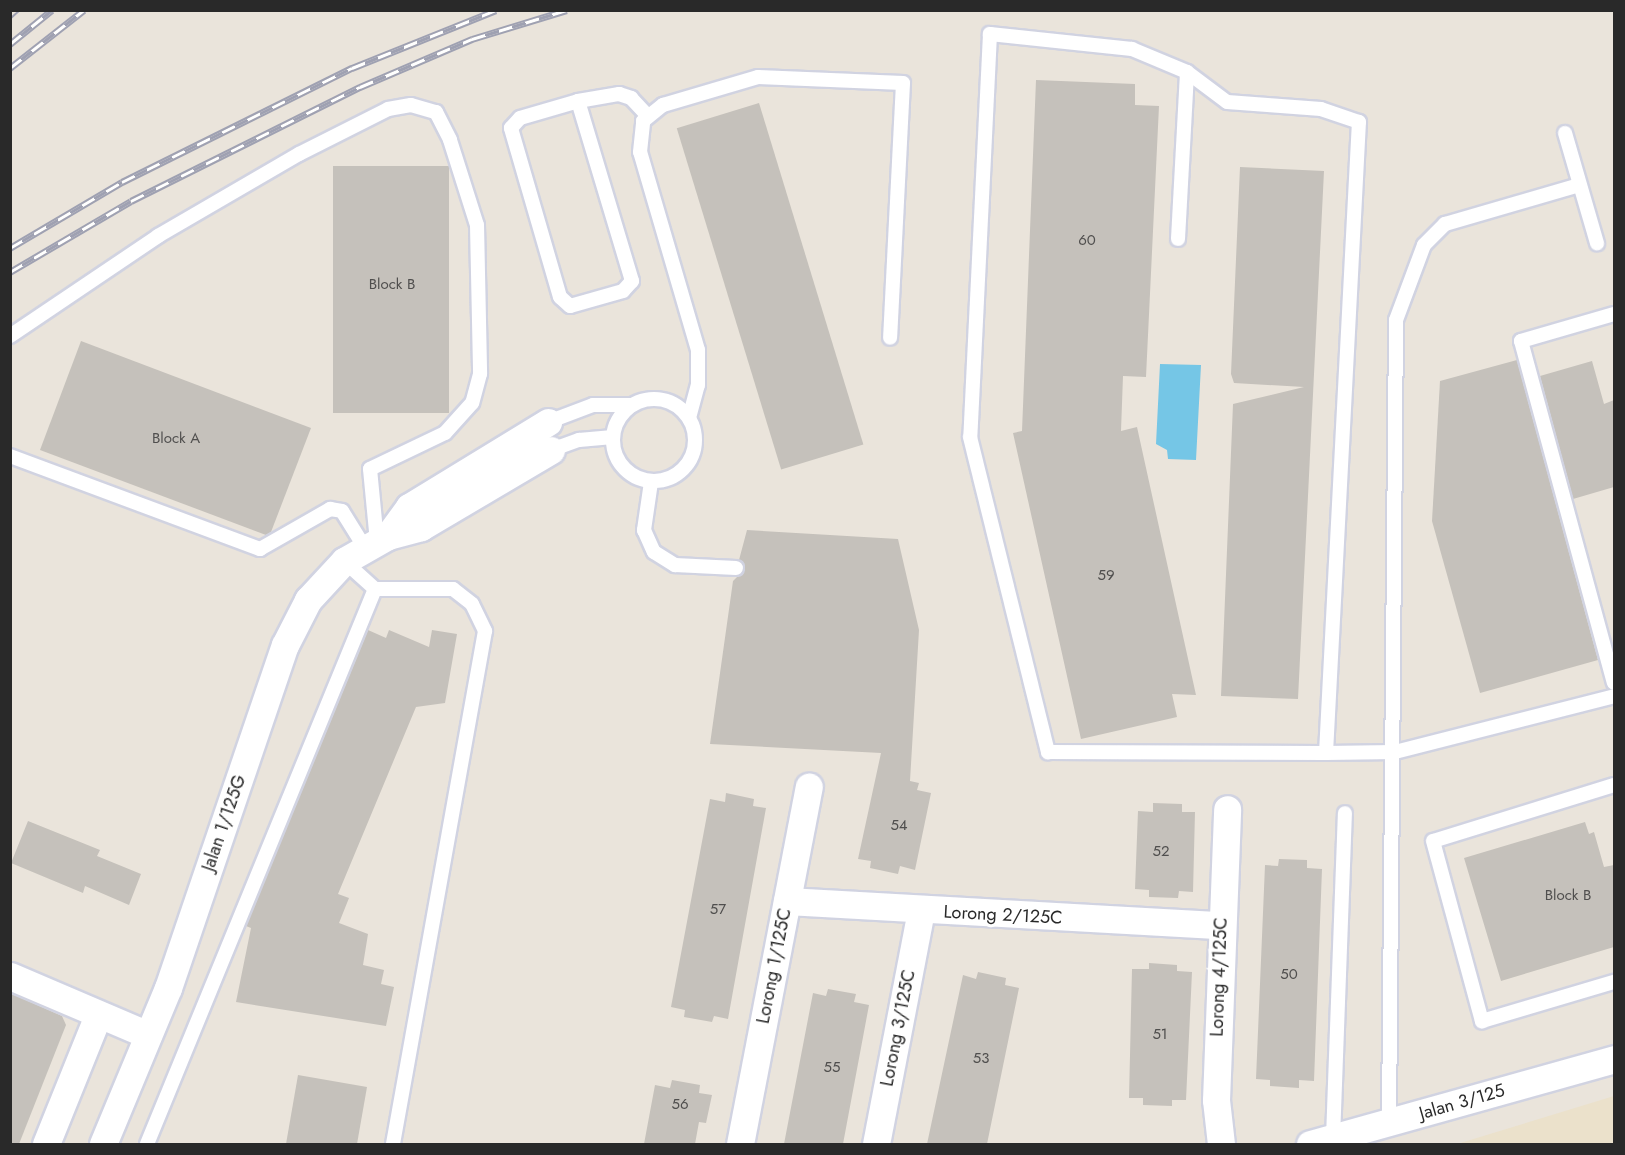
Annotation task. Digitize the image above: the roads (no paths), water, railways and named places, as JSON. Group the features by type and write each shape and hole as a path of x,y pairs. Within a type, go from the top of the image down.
{"street":[{"path":"369,547 421,527 541,441"},
{"name":"Jalan 1/125G","path":"103,1144 148,1035 285,645 308,600 369,547"},
{"name":"Lorong 1/125C","path":"740,1144 809,787"},
{"name":"Lorong 4/125C","path":"1221,1144 1216,1100 1220,926 1227,809"},
{"name":"Lorong 2/125C","path":"787,901 921,911 1220,926"},
{"name":"Lorong 3/125C","path":"876,1144 921,911"},
{"path":"10,976 148,1035"},
{"path":"46,1144 98,1015"},
{"name":"Jalan 3/125","path":"1325,1142 1614,1059"}],"lane":[{"path":"1326,753 1359,122 1321,109 1227,102 1187,72 1132,48 990,34 970,437 1048,752 1326,753 1395,752 1614,696"},
{"path":"1178,239 1187,72"},
{"path":"632,405 616,425 613,437 614,450 627,472 651,482 676,476 692,456 696,443 689,418 698,385 698,350 642,164 640,130 647,115 663,105 759,77 903,83 890,338"},
{"path":"578,101 632,281 622,291 570,306 560,297 511,128 520,118 578,101 626,94 647,115"},
{"path":"10,336 158,236 300,154 388,109 411,105 436,112 450,140 477,225 480,374 472,404 445,433 370,469 369,547 375,588 147,1144"},
{"path":"1565,133 1597,243"},
{"path":"1389,1123 1395,752 1396,320 1404,290 1424,245 1445,224 1579,185"},
{"path":"1614,314 1521,341 1614,683"},
{"path":"541,441 592,405 632,405 657,399 670,401 689,418"},
{"path":"541,441 613,437"},
{"path":"10,456 260,549 330,509 342,511 369,547"},
{"path":"651,482 644,530 654,552 675,565 736,568"},
{"path":"375,588 453,589 472,604 485,631 393,1144"},
{"path":"1614,785 1433,841 1482,1021 1614,982"},
{"path":"1325,1142 1345,813"}],"water":[{"path":"1160,364 1201,365 1196,460 1168,459 1167,450 1156,444"}],"tram line":[{"path":"10,19 20,10"}],"railway":[{"path":"10,44 52,10"},
{"path":"10,68 84,10"},
{"path":"10,248 122,182 352,68 496,10"},
{"path":"10,272 131,201 360,87 472,39 567,10"}]}
